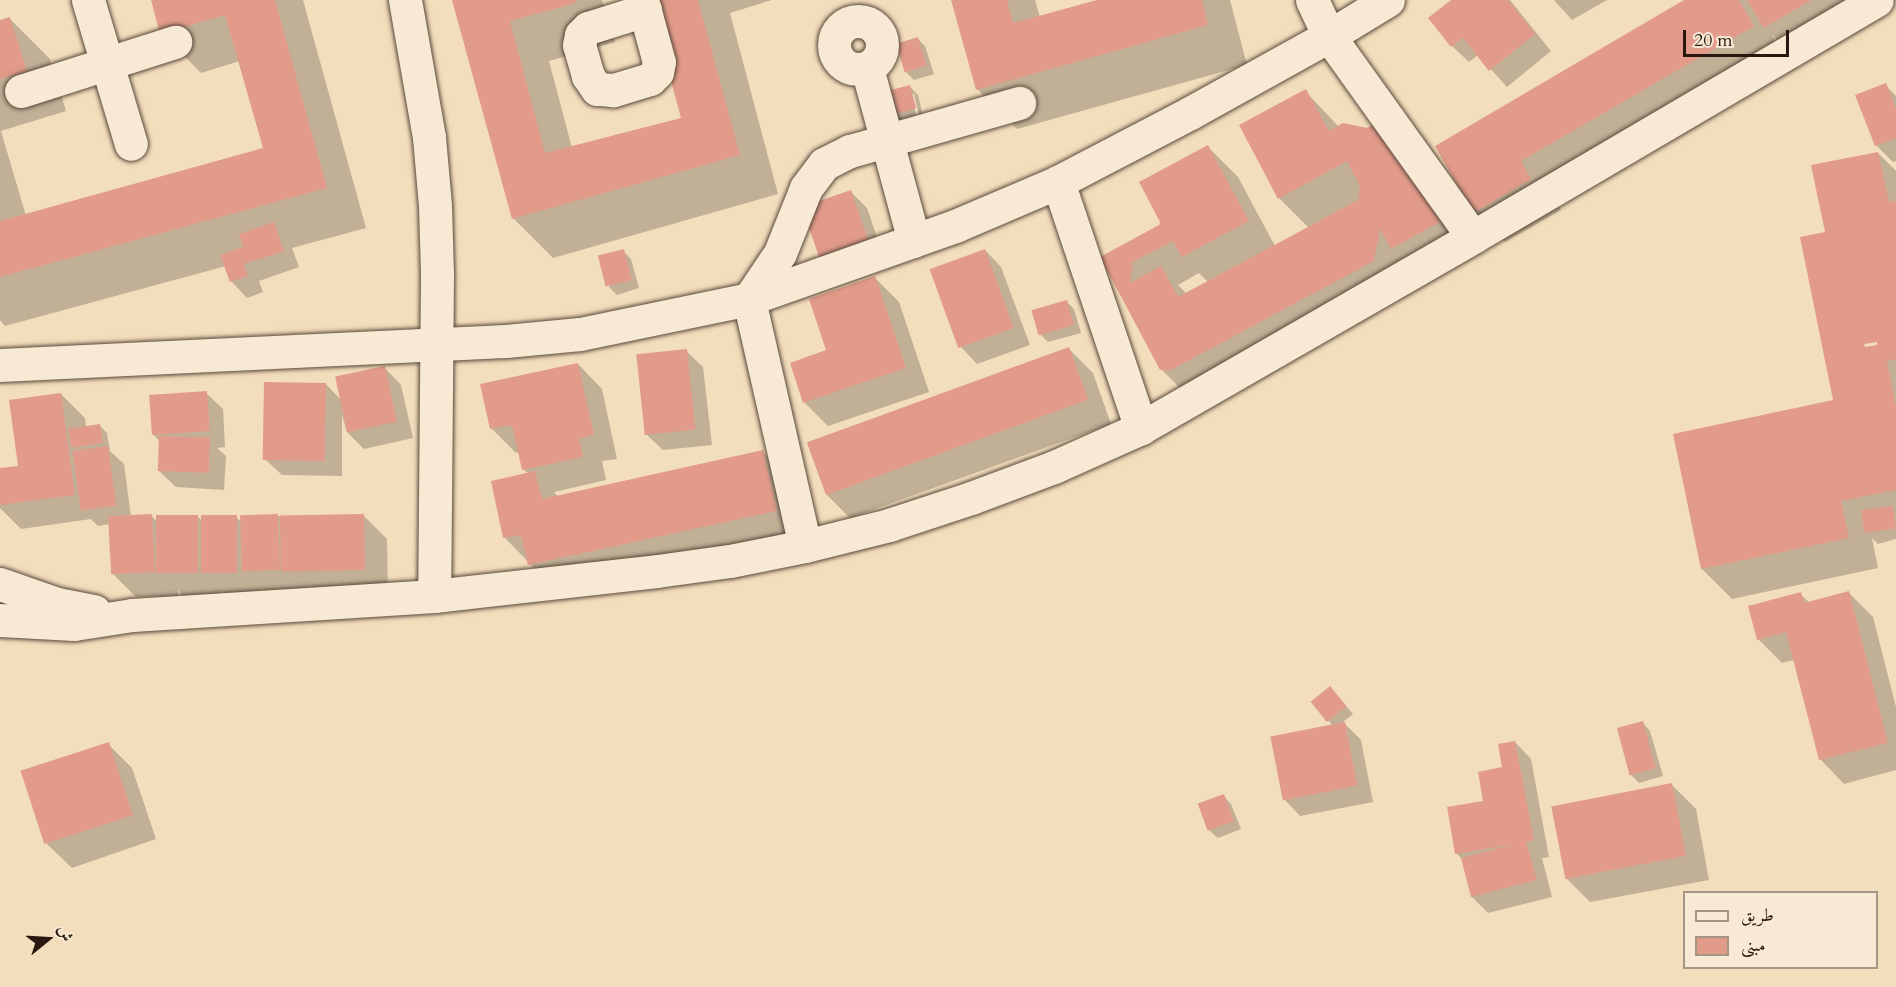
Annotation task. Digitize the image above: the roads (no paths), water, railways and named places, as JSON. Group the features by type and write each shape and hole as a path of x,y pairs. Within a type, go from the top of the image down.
{"street":[{"path":"88,0 131,144"},
{"path":"405,0 429,137 435,217 437,344 434,596"},
{"path":"1312,0 1329,36 1473,237"},
{"path":"0,365 506,341 580,334 749,299 914,241 1058,182 1190,113 1329,36 1388,0"},
{"path":"0,620 74,624 132,615 434,596 657,571 730,561 805,546 889,525 971,498 1054,467 1141,428 1473,237 1865,3"},
{"path":"21,91 175,42"},
{"path":"867,68 914,241"},
{"path":"805,546 749,299 780,253 813,175 837,157 1019,104"},
{"path":"1058,182 1141,428"},
{"path":"0,584 57,604 132,615"}]}
